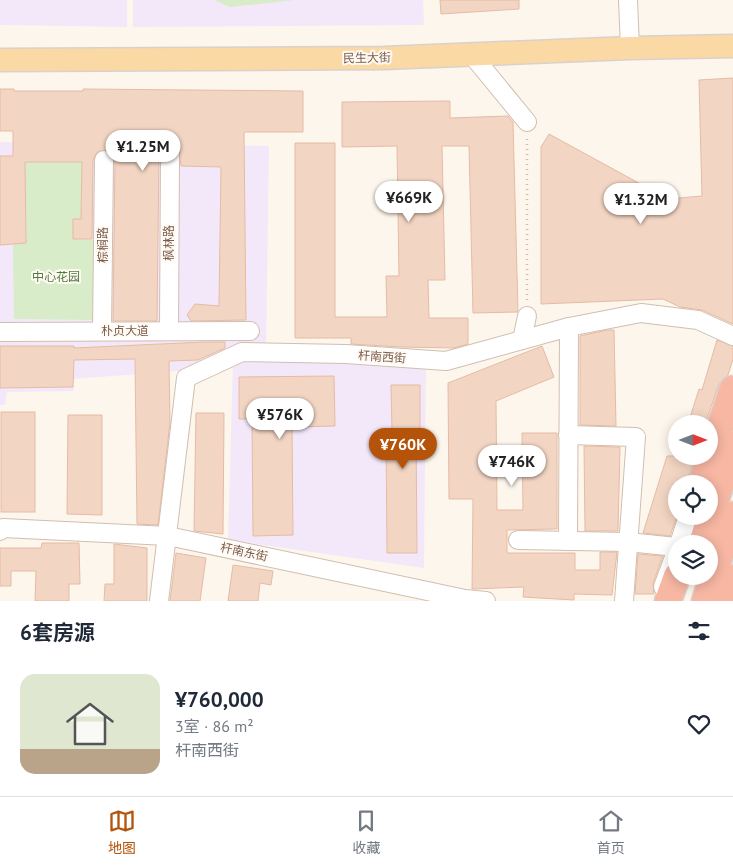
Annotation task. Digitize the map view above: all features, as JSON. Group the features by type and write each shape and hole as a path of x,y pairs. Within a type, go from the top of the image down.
{"highway":[{"path":"702,475 733,388"},
{"path":"705,535 733,445"},
{"path":"706,601 733,515"},
{"path":"726,601 733,578"},
{"path":"668,601 673,585"},
{"path":"683,601 688,585"}],"main road":[{"name":"民生大街","path":"0,60 384,58 630,48 733,46"}],"street":[{"path":"628,0 630,48"},
{"path":"472,55 528,122"},
{"name":"枫林路","path":"169,331 170,155"},
{"name":"棕榈路","path":"102,331 104,160"},
{"name":"杆南西街","path":"168,536 186,378 242,352 346,354 446,361 569,327 642,313 698,320 733,336"},
{"path":"522,340 526,316"},
{"path":"568,541 569,327"},
{"name":"朴贞大道","path":"0,332 250,330"},
{"path":"718,420 733,372"},
{"path":"568,435 636,437 624,601"},
{"name":"杆南东街","path":"0,531 3,528 168,536 465,599 486,601"},
{"path":"159,601 168,536"},
{"path":"518,540 628,542 668,546"},
{"path":"658,601 668,574"}],"path":[{"path":"526,316 528,122"}],"shaded area":[{"path":"0,0 127,0 127,27 0,25"},
{"path":"133,0 423,0 424,25 133,27"},
{"path":"0,142 269,146 266,353 205,369 73,379 74,391 7,392 5,405 0,405"},
{"path":"426,359 424,568 228,540 233,361"}],"green space":[{"path":"214,0 294,0 230,7"},
{"name":"中心花园","path":"25,162 82,162 81,219 73,219 73,239 98,240 99,320 14,319 13,244 26,243"}],"building":[{"path":"440,0 519,0 519,9 441,14"},
{"path":"733,78 733,324 702,310 680,307 663,299 541,304 541,147 549,134 668,199 702,196 699,80"},
{"path":"0,89 14,89 14,91 83,91 83,89 303,91 303,132 244,132 246,320 191,321 187,315 195,304 219,306 221,167 181,166 179,150 175,146 164,146 159,155 157,321 113,321 115,160 109,151 98,151 93,159 92,239 73,239 73,219 81,219 82,162 25,162 26,243 0,245 0,156 13,156 13,131 0,131"},
{"path":"450,101 450,118 508,116 513,122 518,312 473,313 469,146 442,146 445,280 428,280 429,318 468,318 468,344 454,348 401,347 351,344 351,338 295,338 295,143 335,143 335,317 387,317 386,276 399,276 397,146 342,147 342,102"},
{"path":"614,330 616,426 580,425 580,336"},
{"path":"717,340 733,346 733,359 728,375 719,384 708,415 691,415 699,389 702,390"},
{"path":"225,342 225,348 198,360 169,361 170,423 158,525 137,524 135,359 74,360 73,387 0,388 0,346 74,346 74,348"},
{"path":"542,346 554,377 496,401 497,510 523,510 522,433 557,433 557,529 507,530 507,553 575,553 575,570 600,570 600,552 617,552 612,595 574,594 574,600 523,597 524,587 472,589 473,499 449,499 448,383"},
{"path":"334,376 335,426 292,427 293,535 253,536 252,419 239,419 239,377"},
{"path":"391,385 420,385 420,428 416,430 417,553 387,553 386,431 392,431"},
{"path":"1,412 35,412 35,512 1,512"},
{"path":"196,413 224,413 223,534 194,531"},
{"path":"68,415 102,415 102,515 67,514"},
{"path":"584,446 620,447 618,531 585,531"},
{"path":"667,456 668,465 692,465 689,475 668,475 668,525 674,525 670,535 643,533"},
{"path":"42,543 79,543 80,584 69,584 69,601 35,601 36,571 11,571 11,586 0,586 0,548 41,548"},
{"path":"114,544 147,548 147,601 104,601 105,584 114,584"},
{"path":"176,553 206,558 200,601 170,601"},
{"path":"638,554 663,556 653,583 654,594 635,594"},
{"path":"233,565 273,571 271,585 260,583 258,601 228,601"}]}
